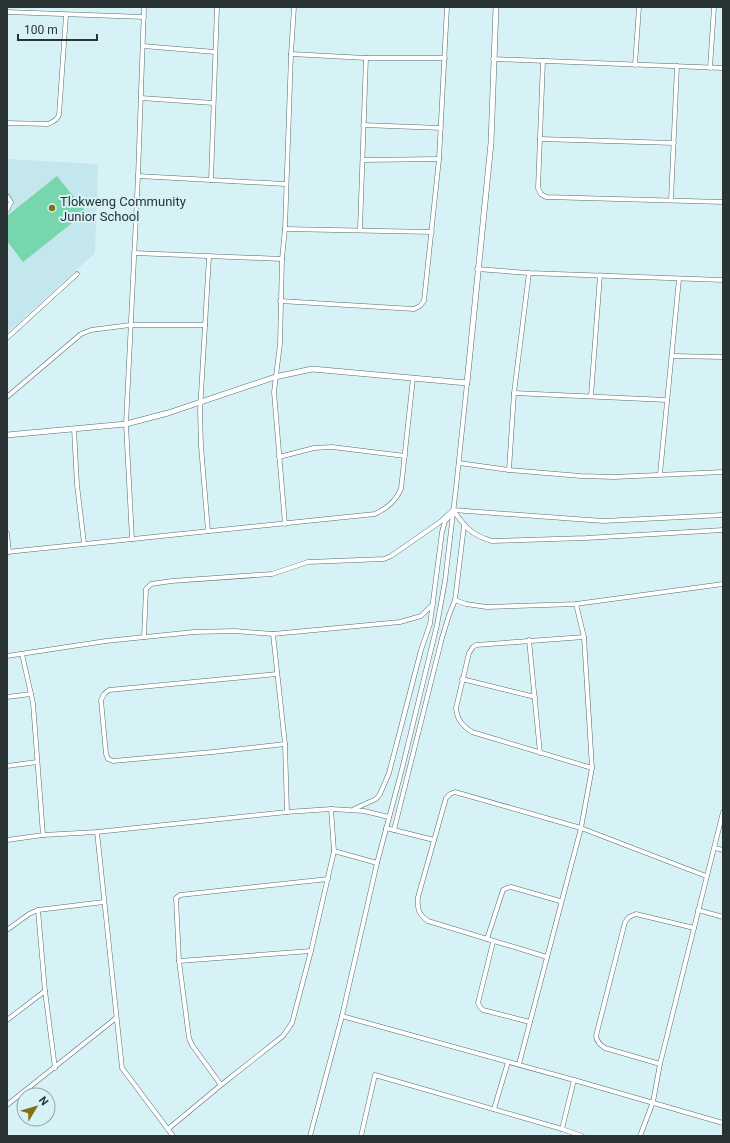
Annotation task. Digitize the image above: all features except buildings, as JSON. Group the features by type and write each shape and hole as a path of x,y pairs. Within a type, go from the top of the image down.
{"street":[{"path":"132,539 126,424 138,176 144,7"},
{"path":"211,180 217,7"},
{"path":"285,524 274,409 274,392 280,344 280,301 285,228 285,184 290,54 294,7"},
{"path":"280,301 414,309 424,301 438,159 447,7"},
{"path":"310,1136 342,1016 377,863 430,656 445,581 459,463 490,143 496,7"},
{"path":"635,65 639,7"},
{"path":"710,68 714,7"},
{"path":"7,12 144,17"},
{"path":"7,123 48,124 52,123 59,115 66,15"},
{"path":"143,46 215,52"},
{"path":"290,54 366,58 445,58"},
{"path":"360,229 366,58"},
{"path":"494,60 723,68"},
{"path":"543,61 538,188 541,194 546,197 723,202"},
{"path":"670,200 677,66"},
{"path":"141,98 213,103"},
{"path":"363,125 440,128"},
{"path":"540,139 674,143"},
{"path":"363,160 438,159"},
{"path":"138,176 285,184"},
{"path":"7,196 11,202 7,210"},
{"path":"285,228 432,232"},
{"path":"134,253 282,259"},
{"path":"208,531 201,446 201,402 209,257"},
{"path":"478,269 529,273 723,280"},
{"path":"509,470 514,393 529,273"},
{"path":"7,338 76,274"},
{"path":"591,396 600,276"},
{"path":"660,474 679,279"},
{"path":"7,397 80,334 91,330 130,326 205,325"},
{"path":"672,356 723,358"},
{"path":"7,435 126,424 149,419 275,377 312,369 467,383"},
{"path":"7,533 8,552 375,514 384,510 392,503 401,489 413,378"},
{"path":"514,393 667,400"},
{"path":"74,429 77,485 84,544"},
{"path":"279,457 314,448 332,447 405,456"},
{"path":"459,463 509,470 581,476 614,477 723,472"},
{"path":"452,512 464,526 480,537 492,541 586,538 723,530"},
{"path":"354,810 376,799 383,790 395,754 403,717 421,650 430,624 442,532 445,521 452,512"},
{"path":"144,637 146,589 151,584 172,580 272,574 308,562 346,559 384,559 391,556 452,512 603,521 723,515"},
{"path":"394,830 442,638 455,600 464,526"},
{"path":"455,600 466,604 487,607 576,604 723,584"},
{"path":"7,656 94,643 194,632 235,631 272,634 400,622 420,616 433,604"},
{"path":"519,1064 580,828 592,768 584,637 576,604"},
{"path":"272,634 284,744 287,812"},
{"path":"584,637 476,645 469,653 462,679 456,715 460,722 472,732 592,768"},
{"path":"529,640 540,752"},
{"path":"22,654 31,694 43,835"},
{"path":"277,674 108,690 101,700 106,754 108,759 112,761 284,744"},
{"path":"462,679 535,697"},
{"path":"7,697 31,694"},
{"path":"7,766 36,762"},
{"path":"547,957 493,942 428,921 422,917 418,911 418,897 446,798 450,794 456,792 580,828 706,876"},
{"path":"7,840 43,835 97,832 287,812 331,809 364,811 389,817"},
{"path":"168,1129 287,1032 292,1023 311,951 334,850 331,809"},
{"path":"640,1136 653,1102 660,1064 723,812"},
{"path":"386,828 434,840"},
{"path":"97,832 122,1068 173,1136"},
{"path":"715,848 723,850"},
{"path":"334,850 377,863"},
{"path":"221,1085 192,1045 189,1038 179,961 175,900 178,896 328,879"},
{"path":"487,939 503,890 511,887 560,901"},
{"path":"7,930 29,914 38,910 104,902"},
{"path":"38,910 45,991 55,1068"},
{"path":"698,910 723,917"},
{"path":"660,1064 605,1048 599,1044 596,1036 626,919 636,914 694,928"},
{"path":"493,942 478,1003 483,1010 530,1022"},
{"path":"179,961 311,951"},
{"path":"7,1020 45,991"},
{"path":"342,1016 519,1064 723,1123"},
{"path":"7,1105 116,1018"},
{"path":"494,1109 508,1062"},
{"path":"361,1136 375,1075 582,1136"},
{"path":"562,1129 574,1080"}],"shaded area":[{"name":"Tlokweng Community Junior School","path":"7,159 98,164 95,253 7,333"}],"green space":[{"path":"57,176 86,212 23,262 7,241 7,216"}],"place":[{"name":"Tlokweng Community Junior School","path":"52,208"}]}
